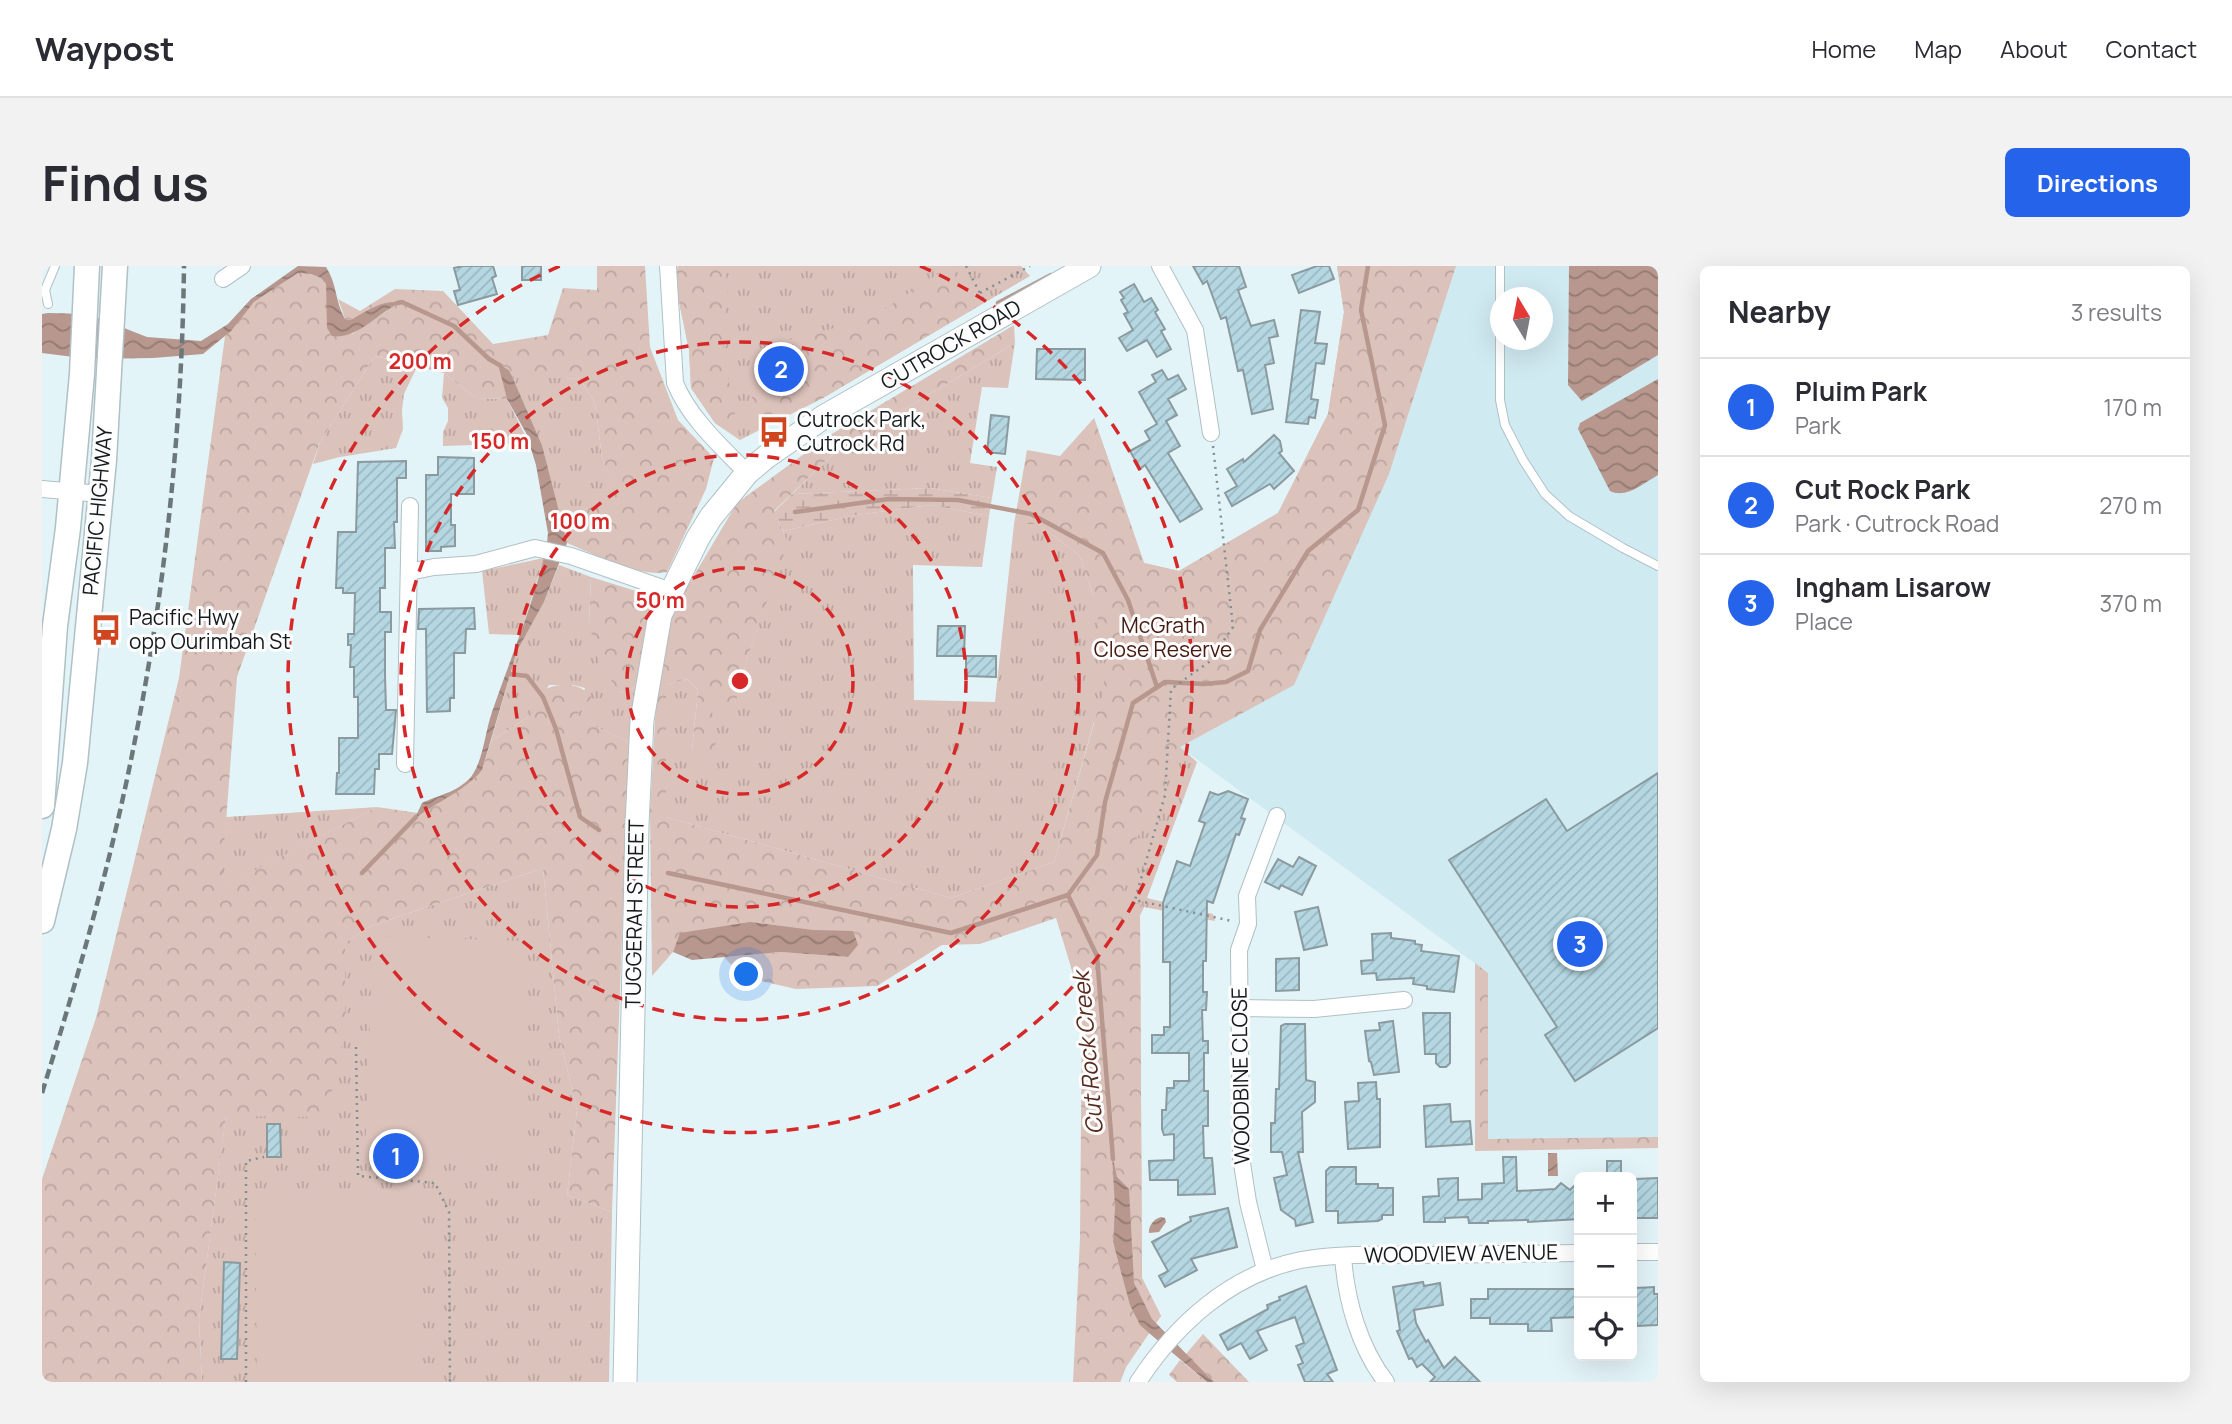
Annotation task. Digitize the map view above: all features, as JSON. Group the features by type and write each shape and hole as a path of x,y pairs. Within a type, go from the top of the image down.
{"main road":[{"name":"PACIFIC HIGHWAY","path":"42,806 55,626 82,374 87,266"},
{"name":"PACIFIC HIGHWAY","path":"42,921 64,829 75,763 101,494 115,266"}],"street":[{"path":"223,279 242,266"},
{"path":"668,266 675,383 692,414 747,473"},
{"name":"CUTROCK ROAD","path":"747,473 825,416 1089,266"},
{"path":"1160,266 1195,330 1212,433"},
{"name":"TUGGERAH STREET","path":"625,1382 636,838 642,720 660,615 711,517 747,473"},
{"path":"42,489 101,494"},
{"path":"405,764 410,506"},
{"path":"410,572 476,564 535,548 571,556 671,591"},
{"name":"WOODBINE CLOSE","path":"1265,1270 1248,1202 1241,1157 1239,950 1248,923 1247,895 1277,816"},
{"path":"1238,1008 1314,1009 1404,1000"},
{"path":"1637,1252 1658,1252"},
{"name":"WOODVIEW AVENUE","path":"1138,1382 1190,1317 1224,1292 1265,1270 1301,1260 1343,1256 1574,1253"},
{"name":"WOODVIEW AVENUE","path":"1343,1256 1344,1275 1358,1329 1373,1364 1386,1382"}],"lane":[{"path":"48,304 45,290 55,266"},
{"path":"1500,266 1500,400 1505,425 1523,460 1545,494 1569,516 1658,566"}],"path":[{"path":"966,266 994,321"},
{"path":"980,293 1030,266"},
{"path":"1212,433 1233,626 1209,662 1171,689 1165,796 1135,900 1220,920 1248,923"},
{"path":"356,1047 358,1176 435,1183 449,1212 450,1382"},
{"path":"246,1382 246,1161 264,1157"}],"shaded area":[{"path":"1391,266 1658,266 1658,1137 1488,1140 1488,973 1180,747 1320,499"}],"green space":[{"path":"597,266 645,266 650,347 678,420 714,458 706,489 667,572 644,572 603,559 567,543 560,519 591,507 617,492 602,457 595,403 580,379 512,376 509,370 499,365 507,399 476,398 444,373 375,356 320,442 237,677 221,888 377,807 418,813 416,818 482,770 491,741 533,714 532,696 547,688 563,685 571,685 585,691 592,697 575,717 629,742 612,1212 567,1195 577,1110 559,1035 543,868 371,926 345,943 345,1031 326,1117 226,1116 199,1319 202,1382 42,1382 42,1179 96,1018 179,678 225,336 254,302 298,273 321,278 326,284 328,305 352,334 400,302 351,320 345,319 338,299 360,311 395,289 443,291 493,344 548,335 563,288 597,290"},
{"path":"678,266 1021,266 1030,276 823,398 740,440 715,423 691,388 689,350 675,282"},
{"path":"678,266 723,266 728,283 723,350 740,440 715,423 691,388 689,350 675,282"},
{"path":"950,266 954,266 976,307 823,398 762,427 752,406 752,371 767,344 868,320"},
{"name":"McGrath Close Reserve","path":"1337,266 1391,266 1320,499 1180,747 1197,762 1147,898 1213,914 1215,921 1144,907 1140,915 1142,1278 1161,1316 1126,1367 1120,1382 1094,722 1054,862 951,898 666,817 666,685 687,679 698,690 692,751 711,701 735,704 748,655 787,543 783,531 856,515 931,505 989,516 982,567 913,565 914,700 995,702 1014,524 1038,524 1079,555 1095,600 1094,418 1144,563 1179,571 1278,513 1328,414 1344,312"},
{"name":"McGrath Close Reserve","path":"1337,266 1456,266 1389,474 1294,685 1180,747 1121,872 1125,897 1144,907 1140,915 1142,1278 1161,1316 1156,1323 1134,1283 1133,1238 1113,1157 1113,1242 1130,1305 1140,1325 1149,1333 1126,1367 1120,1382 1073,1382 1080,1238 1082,1003 1056,918 980,944 942,945 877,986 796,989 743,977 724,957 780,952 848,957 853,931 681,933 673,952 652,976 650,812 657,684 673,611 737,503 830,435 1014,325 1015,343 838,449 774,511 788,543 748,655 735,705 711,702 717,756 692,751 698,690 687,679 666,685 666,817 951,898 1054,862 1103,692 1106,659 1093,594 1079,555 1038,524 1014,524 1027,450 1060,456 1094,418 1144,563 1179,571 1278,513 1328,414 1344,312"},
{"path":"1015,343 1008,388 982,387 970,463 997,467 992,498 930,488 792,494 838,449"},
{"path":"375,356 417,367 404,394 403,429 396,448 313,464 320,442"},
{"path":"444,373 476,398 507,399 529,443 443,446 443,432 448,421 448,408 442,398"},
{"path":"512,376 580,379 595,403 602,457 618,493 560,519 542,445"},
{"path":"930,488 992,498 989,516 931,505 856,515 783,531 774,512 792,494"},
{"path":"544,558 520,635 489,634 482,571"},
{"path":"559,565 591,577 589,623 620,693 636,687 629,742 574,717 585,688 573,685 549,685 533,714 491,741 517,651 544,602"},
{"path":"591,577 652,596 636,687 620,693 599,664 589,623"},
{"path":"377,807 220,889 226,817"},
{"path":"543,868 559,1035 577,1110 567,1195 612,1212 609,1382 202,1382 199,1319 226,1115 345,1031 345,943 371,926"},
{"path":"373,936 527,941 519,1164 365,1159"},
{"path":"1475,963 1488,973 1488,1139 1658,1137 1658,1148 1475,1151"},
{"path":"419,1193 421,1382 257,1382 255,1195"},
{"path":"1203,1334 1249,1382 1214,1382 1186,1354"},
{"path":"1180,1360 1207,1382 1177,1382 1169,1375"}],"water":[{"path":"298,266 326,267 345,319 351,320 382,304 402,302 351,334 332,336 327,328 326,284 321,278 311,274 298,273 254,302 231,331 203,354 90,359 42,353 42,314 48,313 88,314 147,337 201,341 228,324 251,299"},
{"path":"1569,266 1658,266 1658,355 1582,401 1568,385"},
{"path":"498,364 509,370 542,445 567,543 544,602 517,651 482,770 466,785 414,820 422,803 463,785 477,767 492,712 536,586 547,543 548,533 536,465 526,433 507,399"},
{"path":"1658,379 1658,475 1629,492 1610,491 1578,429 1580,423"},
{"path":"750,922 813,930 853,931 858,945 848,957 780,952 692,960 673,952 680,933"},
{"path":"1548,1153 1557,1153 1558,1176 1548,1176"},
{"path":"1112,1154 1117,1177 1129,1189 1134,1283 1152,1319 1214,1382 1207,1382 1140,1325 1130,1305 1113,1242 1115,1208"},
{"path":"1161,1217 1165,1218 1166,1222 1159,1232 1149,1233 1152,1223"}],"building":[{"path":"493,266 496,276 492,278 497,294 458,305 454,291 460,290 454,268"},
{"path":"522,266 541,266 541,280 522,280"},
{"path":"1193,266 1239,266 1246,287 1238,290 1251,326 1274,320 1278,336 1269,338 1274,363 1265,365 1273,409 1252,414 1243,370 1238,371 1226,317 1221,319 1207,281 1203,284"},
{"path":"1317,266 1329,266 1334,279 1299,293 1292,275"},
{"path":"1134,284 1144,302 1151,298 1158,310 1155,312 1165,329 1161,331 1171,349 1157,357 1147,340 1127,351 1119,338 1133,330 1124,314 1128,312 1120,292"},
{"path":"1301,310 1320,312 1315,343 1327,344 1324,364 1316,363 1311,399 1318,400 1315,418 1309,417 1308,424 1286,422"},
{"path":"1037,349 1085,349 1085,380 1036,379"},
{"path":"1162,370 1168,380 1178,375 1186,389 1168,399 1177,415 1166,421 1180,446 1168,453 1202,509 1180,522 1145,465 1140,469 1130,451 1150,440 1145,431 1157,424 1139,392 1156,382 1152,375"},
{"path":"991,415 1009,417 1005,454 987,452"},
{"path":"1274,435 1280,441 1282,451 1279,453 1294,471 1274,489 1270,484 1232,506 1225,493 1237,486 1227,469 1243,459 1244,462"},
{"path":"438,457 474,458 474,494 451,494 451,525 455,525 455,546 441,547 441,551 426,551 426,475 438,475"},
{"path":"406,461 406,478 397,478 395,548 385,548 385,588 380,588 380,612 391,612 391,632 385,632 385,675 386,710 396,710 392,754 379,754 379,769 375,769 374,794 336,794 339,738 358,738 358,697 354,697 354,667 350,667 351,645 348,645 348,634 354,634 355,593 343,593 343,588 336,588 338,532 356,532 358,462"},
{"path":"474,608 475,629 466,629 465,653 454,653 454,698 450,698 450,711 427,712 426,629 418,629 419,609"},
{"path":"938,626 965,626 964,656 937,656"},
{"path":"966,656 996,656 996,677 966,676"},
{"path":"1658,773 1658,1028 1575,1081 1545,1035 1557,1027 1449,860 1546,799 1567,831"},
{"path":"1228,791 1248,799 1241,818 1245,819 1239,835 1236,834 1213,903 1207,901 1203,992 1207,992 1206,1010 1202,1010 1203,1041 1208,1041 1208,1053 1204,1053 1204,1091 1208,1091 1208,1126 1203,1126 1204,1158 1212,1158 1215,1194 1178,1195 1178,1180 1150,1180 1149,1161 1174,1160 1174,1134 1164,1135 1162,1110 1166,1110 1167,1088 1174,1088 1174,1081 1189,1081 1189,1053 1152,1053 1152,1035 1164,1035 1164,1027 1170,1027 1170,962 1163,962 1163,903 1177,861 1190,866 1205,823 1199,821 1210,792 1218,795"},
{"path":"1299,857 1316,866 1302,895 1281,885 1279,889 1265,882 1278,859 1293,867"},
{"path":"1318,907 1327,945 1304,950 1295,912"},
{"path":"1391,933 1391,938 1415,941 1415,944 1422,945 1421,951 1459,956 1454,992 1427,989 1427,986 1413,984 1414,978 1377,980 1376,973 1362,974 1361,961 1373,960 1372,934"},
{"path":"1299,958 1299,990 1276,991 1276,959"},
{"path":"1423,1013 1450,1013 1450,1063 1446,1067 1440,1067 1436,1063 1436,1054 1425,1054"},
{"path":"1393,1021 1399,1072 1374,1075 1365,1031 1380,1030 1379,1023"},
{"path":"1305,1024 1306,1080 1315,1082 1315,1102 1302,1112 1303,1152 1298,1152 1313,1222 1296,1226 1295,1220 1281,1210 1274,1178 1287,1175 1282,1152 1271,1152 1271,1123 1275,1123 1276,1089 1279,1089 1281,1026"},
{"path":"1376,1082 1377,1099 1380,1099 1380,1147 1348,1149 1345,1102 1359,1101 1358,1083"},
{"path":"1450,1104 1451,1122 1470,1121 1472,1144 1426,1147 1424,1106"},
{"path":"267,1124 280,1124 281,1157 267,1157"},
{"path":"1503,1157 1516,1157 1517,1191 1555,1189 1561,1183 1570,1190 1574,1186 1574,1219 1469,1223 1468,1217 1445,1218 1445,1222 1424,1222 1423,1197 1439,1196 1438,1179 1458,1178 1458,1200 1482,1199 1482,1184 1504,1183"},
{"path":"1607,1161 1621,1161 1621,1172 1607,1172"},
{"path":"1330,1167 1356,1167 1356,1184 1378,1184 1378,1188 1393,1188 1393,1215 1382,1215 1382,1219 1378,1221 1338,1223 1338,1211 1326,1211 1326,1171"},
{"path":"1658,1178 1658,1218 1637,1218 1637,1179"},
{"path":"1228,1208 1237,1247 1191,1259 1197,1270 1165,1287 1159,1276 1168,1271 1152,1242 1191,1221 1190,1217"},
{"path":"224,1262 240,1263 237,1359 221,1359"},
{"path":"1423,1282 1424,1286 1440,1283 1443,1305 1414,1310 1416,1323 1426,1342 1428,1340 1444,1368 1455,1357 1480,1382 1430,1382 1435,1377 1422,1364 1417,1367 1412,1358 1409,1359 1397,1331 1400,1330 1393,1287"},
{"path":"1306,1286 1337,1370 1327,1374 1333,1382 1305,1382 1298,1365 1303,1363 1296,1346 1304,1343 1295,1317 1257,1331 1267,1350 1250,1359 1241,1343 1228,1350 1220,1335 1268,1309 1267,1305 1280,1300 1279,1297"},
{"path":"1654,1287 1654,1294 1658,1294 1658,1325 1637,1326 1637,1288"},
{"path":"1488,1289 1574,1289 1574,1317 1551,1318 1552,1331 1528,1331 1528,1324 1490,1324 1490,1318 1471,1318 1471,1299 1488,1299"}],"waterway":[{"path":"1068,895 1097,855 1105,802 1133,703 1165,682 1226,682 1248,671 1260,630 1308,551 1358,510 1385,425 1361,310 1368,266"},
{"path":"998,303 1051,275"},
{"name":"Cut Rock Creek","path":"397,303 402,302 454,326 489,359 501,366"},
{"path":"795,512 889,499 958,500 1031,514 1103,553 1128,600 1157,687"},
{"name":"Cut Rock Creek","path":"509,674 527,676 543,697 556,729 580,817 599,830"},
{"path":"362,873 416,817"},
{"name":"Cut Rock Creek","path":"668,873 951,933 1068,895 1097,956 1113,1159"}],"railway":[{"path":"42,1093 103,880 124,793 144,690 170,510 180,388 184,266"}],"place":[{"name":"Cut Rock Park","path":"781,369"},
{"name":"Cutrock Park, Cutrock Rd","path":"774,432"},
{"name":"Pacific Hwy opp Ourimbah St","path":"106,630"},
{"name":"Ingham Lisarow","path":"1580,944"},
{"name":"Pluim Park","path":"396,1156"}]}
